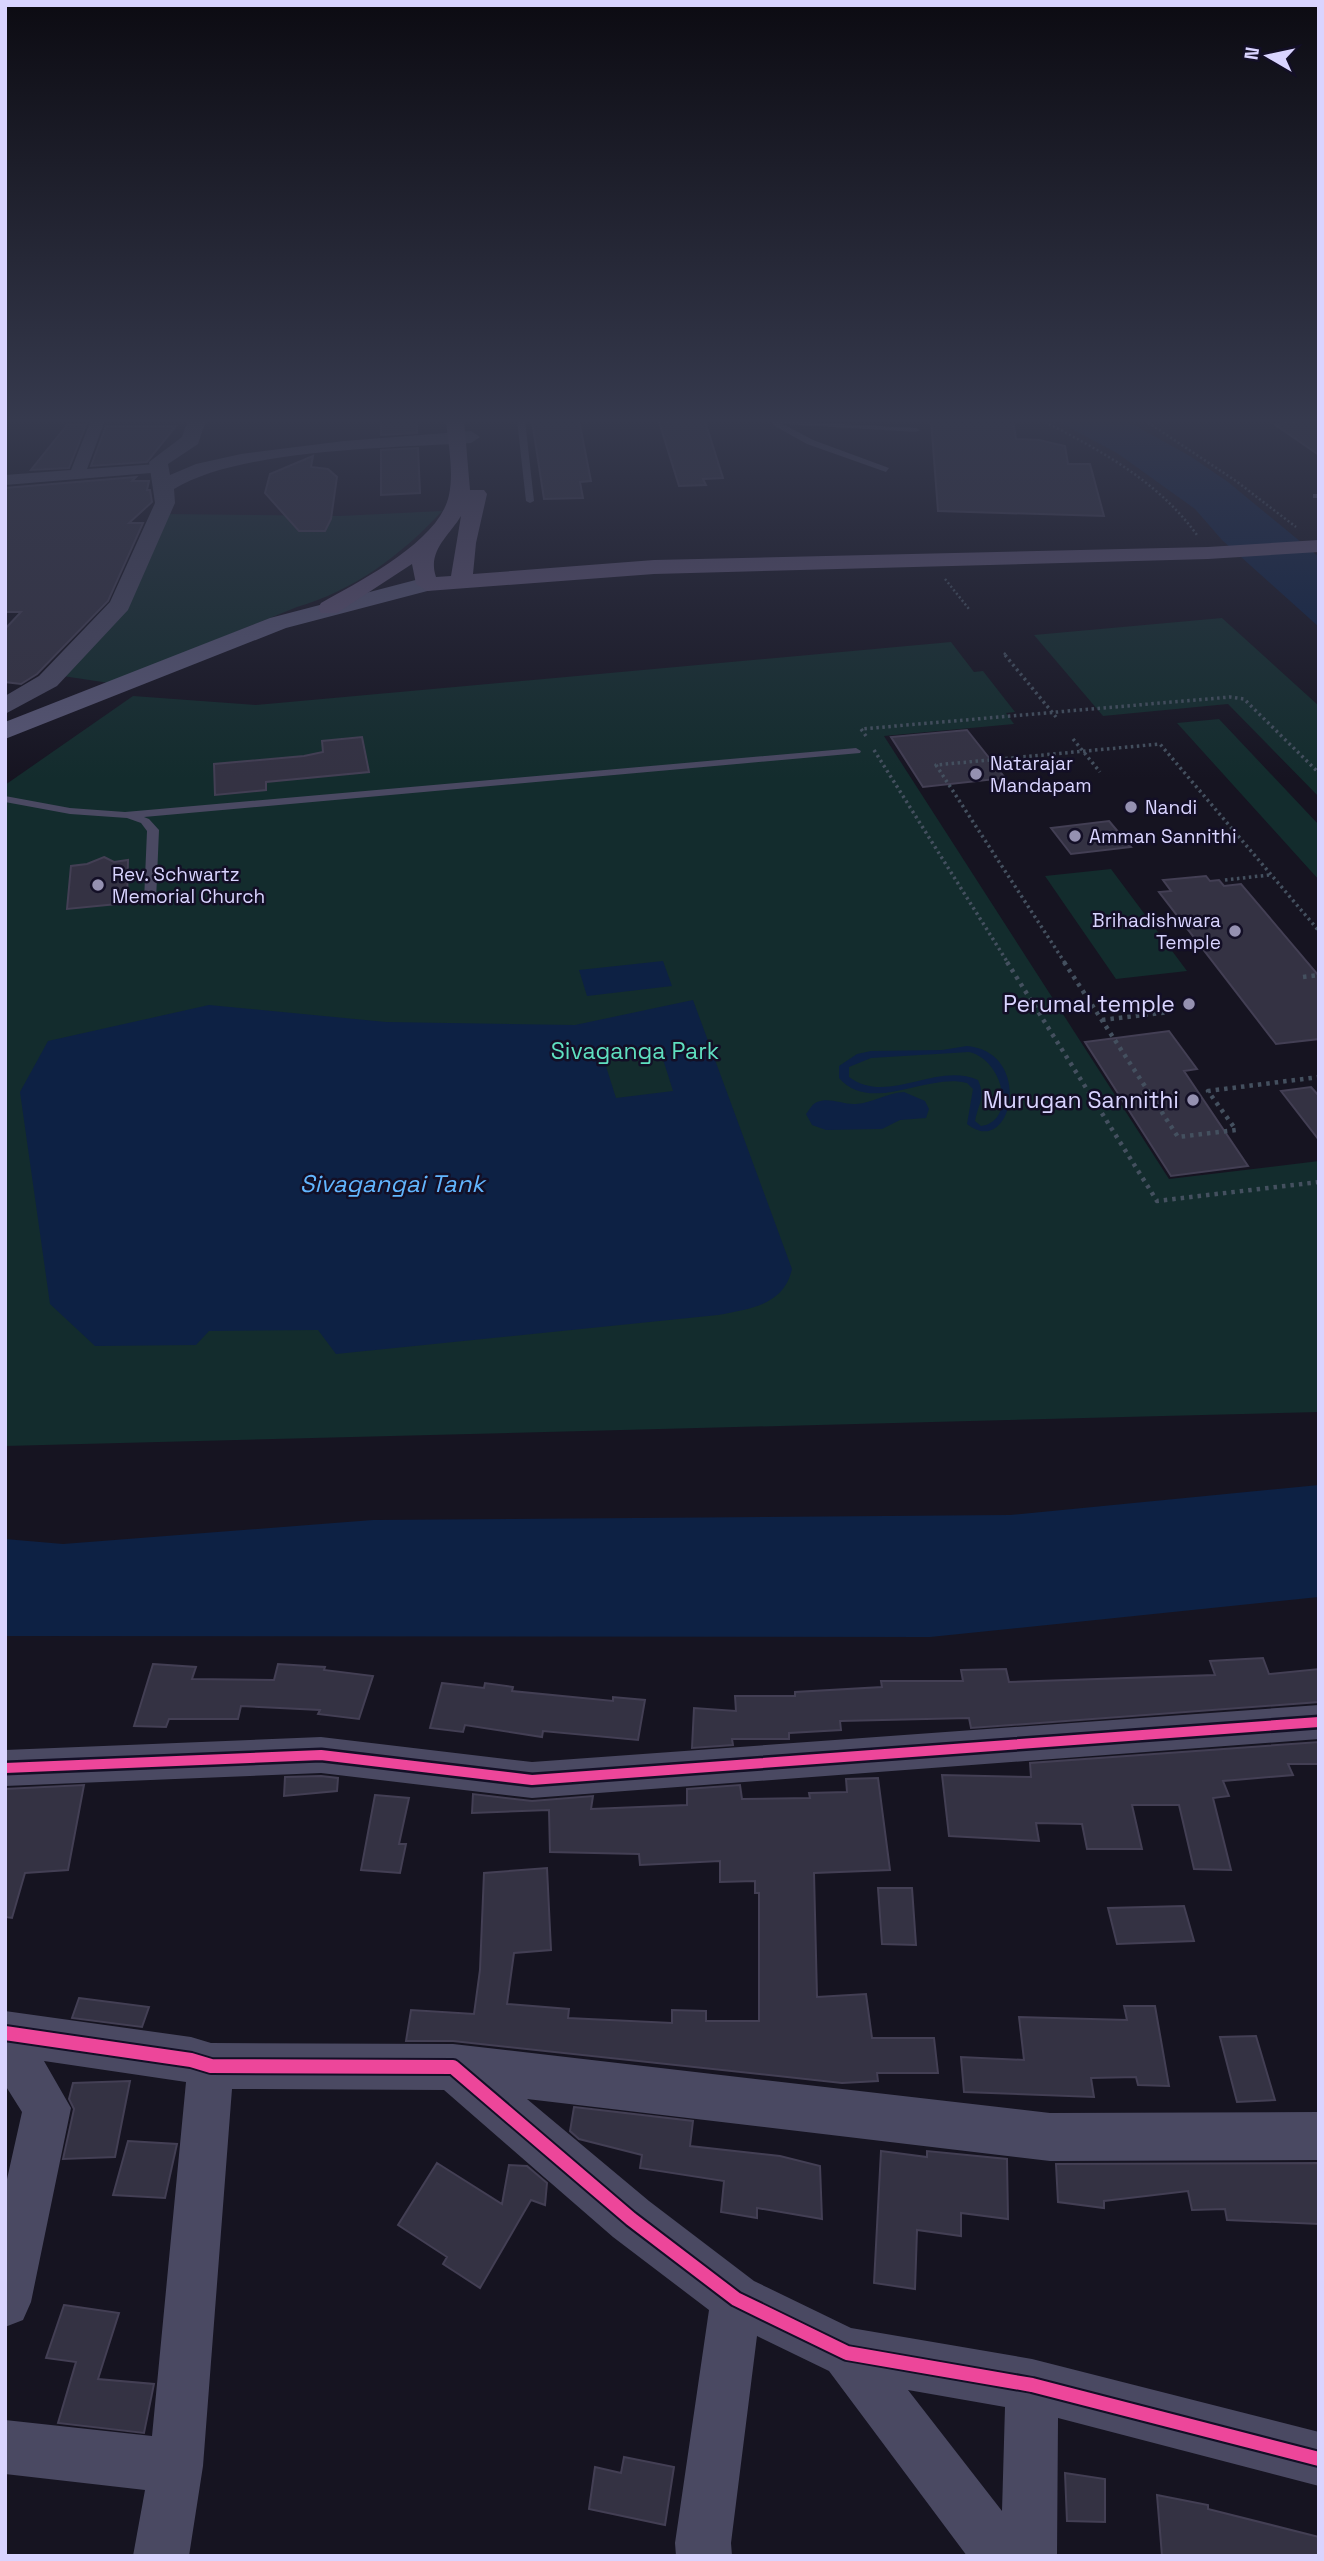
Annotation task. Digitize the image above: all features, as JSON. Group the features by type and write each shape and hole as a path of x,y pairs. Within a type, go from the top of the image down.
{"main road":[{"path":"329,608 352,596 436,540"},
{"path":"461,581 462,540"},
{"path":"467,540 473,560 493,571 550,574"},
{"path":"5,731 212,647 329,608 427,584 654,567 1215,553 1308,541"},
{"path":"427,584 421,562 428,544"},
{"path":"5,756 92,696"}],"street":[{"path":"5,707 48,681 124,598 149,540"},
{"path":"48,681 92,696"},
{"path":"5,1768 321,1755 532,1780 1319,1722"},
{"path":"5,2033 191,2060 211,2066 453,2067 1050,2137 1319,2136"},
{"path":"5,2043 47,2108 5,2302"},
{"path":"161,2556 176,2466 211,2066"},
{"path":"453,2067 631,2219 736,2299 846,2353 1032,2385 1319,2459"},
{"path":"704,2556 703,2543 736,2299"},
{"path":"846,2353 1002,2556"},
{"path":"1029,2556 1032,2385"},
{"path":"5,2447 176,2466"}],"lane":[{"path":"5,799 70,811 125,815 856,751"},
{"path":"125,815 145,821 153,830 150,901"}],"path":[{"path":"1204,540 1215,553"},
{"path":"929,559 969,609"},
{"path":"1004,653 1056,717"},
{"path":"1319,773 1244,699 1230,697 862,729 1157,1201 1319,1182"},
{"path":"1073,739 1100,772"},
{"path":"1319,931 1160,744 936,765 1178,1137 1236,1130 1208,1091 1319,1077"},
{"path":"1225,880 1270,875"},
{"path":"1303,977 1319,975"},
{"path":"1102,1020 1169,1012"}],"green space":[{"path":"151,540 414,540 376,569 338,591 109,683 63,676 103,633"},
{"path":"1222,618 1319,706 1319,797 1228,704 1103,716 1034,635"},
{"name":"Sivaganga Park","path":"951,642 974,672 983,671 1015,712 1006,713 1014,724 884,736 1169,1179 1319,1161 1319,1412 5,1446 5,785 133,696 256,705"},
{"path":"1219,719 1319,825 1319,880 1177,723"},
{"path":"1111,869 1187,971 1116,979 1045,876"}],"water":[{"path":"1222,540 1298,540 1319,557 1319,627"},
{"path":"663,961 672,986 587,996 579,970"},
{"name":"Sivagangai Tank","path":"693,1000 792,1269 782,1291 774,1298 753,1307 718,1315 336,1354 318,1330 209,1331 196,1345 95,1346 50,1304 20,1092 48,1041 209,1005 386,1022 575,1025","holes":["613,1056 638,1060 662,1056 673,1091 616,1098 604,1060"]},
{"path":"967,1046 988,1053 1002,1066 1009,1083 1009,1101 1005,1117 996,1128 983,1131 967,1124 973,1089 967,1083 952,1081 883,1093 867,1093 852,1088 839,1078 839,1066 857,1054 871,1051 942,1050","holes":["969,1052 981,1057 991,1066 1002,1090 999,1113 992,1122 981,1126 975,1121 981,1096 978,1080 946,1076 880,1087 864,1085 849,1077 849,1067 871,1058"]},
{"path":"904,1092 925,1101 929,1109 926,1118 900,1120 882,1129 826,1130 812,1125 806,1114 817,1102 856,1104"},
{"path":"1319,1485 1319,1597 930,1637 5,1636 5,1539 63,1544 373,1520 1010,1515"}],"building":[{"path":"5,540 136,540 108,601 37,674 21,684 5,682 5,629 21,612 5,612"},
{"path":"967,730 1005,778 923,787 891,737"},
{"path":"362,737 369,772 266,782 266,790 215,795 214,764 304,756 323,752 322,741"},
{"name":"Amman Sannithi","path":"1109,821 1131,847 1071,854 1051,828"},
{"name":"Rev. Schwartz Memorial Church","path":"104,857 114,862 128,860 127,903 67,909 71,866 87,864"},
{"name":"Brihadishwara Temple","path":"1206,876 1210,881 1219,880 1224,886 1241,884 1319,976 1319,1039 1276,1044 1159,892 1171,891 1163,880"},
{"path":"1169,1031 1197,1069 1184,1071 1248,1166 1171,1176 1085,1042"},
{"path":"1311,1087 1319,1096 1319,1140 1281,1091"},
{"path":"1263,1658 1269,1674 1319,1669 1319,1702 971,1728 969,1718 840,1721 841,1730 789,1733 789,1739 732,1739 733,1745 692,1748 694,1708 736,1711 735,1696 795,1696 795,1692 882,1687 881,1681 963,1681 961,1670 1006,1669 1009,1682 1215,1675 1210,1661"},
{"path":"153,1664 196,1667 192,1679 274,1680 278,1664 325,1667 324,1670 373,1676 359,1719 318,1714 320,1710 241,1706 238,1719 169,1719 166,1727 134,1726"},
{"path":"442,1683 484,1688 485,1683 513,1687 512,1691 613,1701 613,1697 645,1700 638,1740 543,1731 542,1737 465,1725 463,1732 430,1728"},
{"path":"1319,1742 1319,1764 1288,1764 1293,1775 1223,1781 1229,1796 1213,1798 1231,1870 1194,1869 1179,1805 1132,1805 1142,1849 1087,1849 1082,1824 1036,1823 1039,1841 949,1836 942,1775 1031,1777 1030,1763"},
{"path":"285,1777 338,1778 337,1791 284,1796"},
{"path":"878,1778 890,1870 814,1873 817,1997 866,1994 872,2038 934,2038 938,2073 877,2073 878,2081 842,2083 453,2041 406,2041 411,2010 474,2014 480,1970 484,1873 547,1868 551,1950 514,1953 507,2004 569,2009 568,2018 672,2023 672,2010 706,2011 706,2021 759,2021 759,1893 755,1893 755,1881 720,1882 720,1861 640,1865 639,1854 550,1852 549,1810 472,1813 473,1794 532,1801 593,1796 591,1809 687,1805 687,1789 740,1785 742,1799 810,1798 809,1793 847,1792 846,1779"},
{"path":"84,1785 68,1870 25,1873 12,1918 5,1917 5,1789"},
{"path":"375,1795 409,1798 399,1844 406,1844 400,1873 361,1870"},
{"path":"878,1888 912,1888 916,1945 882,1944"},
{"path":"1184,1906 1194,1941 1117,1944 1108,1908"},
{"path":"79,1998 149,2007 142,2027 72,2018"},
{"path":"1124,2006 1155,2006 1169,2086 1138,2085 1136,2077 1091,2078 1094,2097 964,2092 961,2057 1024,2060 1019,2017 1127,2020"},
{"path":"1256,2036 1275,2100 1237,2102 1220,2037"},
{"path":"130,2081 115,2157 63,2159 74,2109 69,2099 73,2083"},
{"path":"574,2107 693,2121 690,2146 780,2156 820,2166 822,2219 757,2208 757,2218 721,2212 724,2181 640,2168 642,2155 579,2139 570,2131"},
{"path":"128,2141 177,2144 165,2198 113,2195"},
{"path":"881,2151 927,2157 927,2151 1007,2159 1008,2219 961,2213 961,2236 917,2230 915,2289 874,2283"},
{"path":"437,2163 502,2204 509,2165 527,2166 547,2183 545,2205 531,2200 480,2288 443,2264 447,2257 398,2225"},
{"path":"1319,2163 1319,2224 1227,2220 1225,2209 1192,2210 1188,2191 1104,2201 1104,2208 1058,2202 1056,2164"},
{"path":"64,2305 119,2313 98,2379 154,2384 144,2433 58,2423 76,2362 46,2358"},
{"path":"624,2457 674,2467 665,2525 589,2509 595,2467 621,2473"},
{"path":"1065,2473 1105,2479 1105,2522 1067,2521"},
{"path":"1157,2495 1208,2505 1208,2509 1319,2537 1319,2556 1162,2556"}],"cycle path":[{"path":"5,1768 321,1755 532,1780 1319,1722"},
{"path":"5,2033 191,2060 211,2066 453,2067 631,2219 736,2299 847,2353 1032,2385 1319,2459"}],"place":[{"name":"Natarajar Mandapam","path":"976,774"},
{"name":"Nandi","path":"1131,807"},
{"name":"Amman Sannithi","path":"1075,836"},
{"name":"Rev. Schwartz Memorial Church","path":"98,885"},
{"name":"Brihadishwara Temple","path":"1235,931"},
{"name":"Perumal temple","path":"1189,1004"},
{"name":"Murugan Sannithi","path":"1193,1100"}]}
